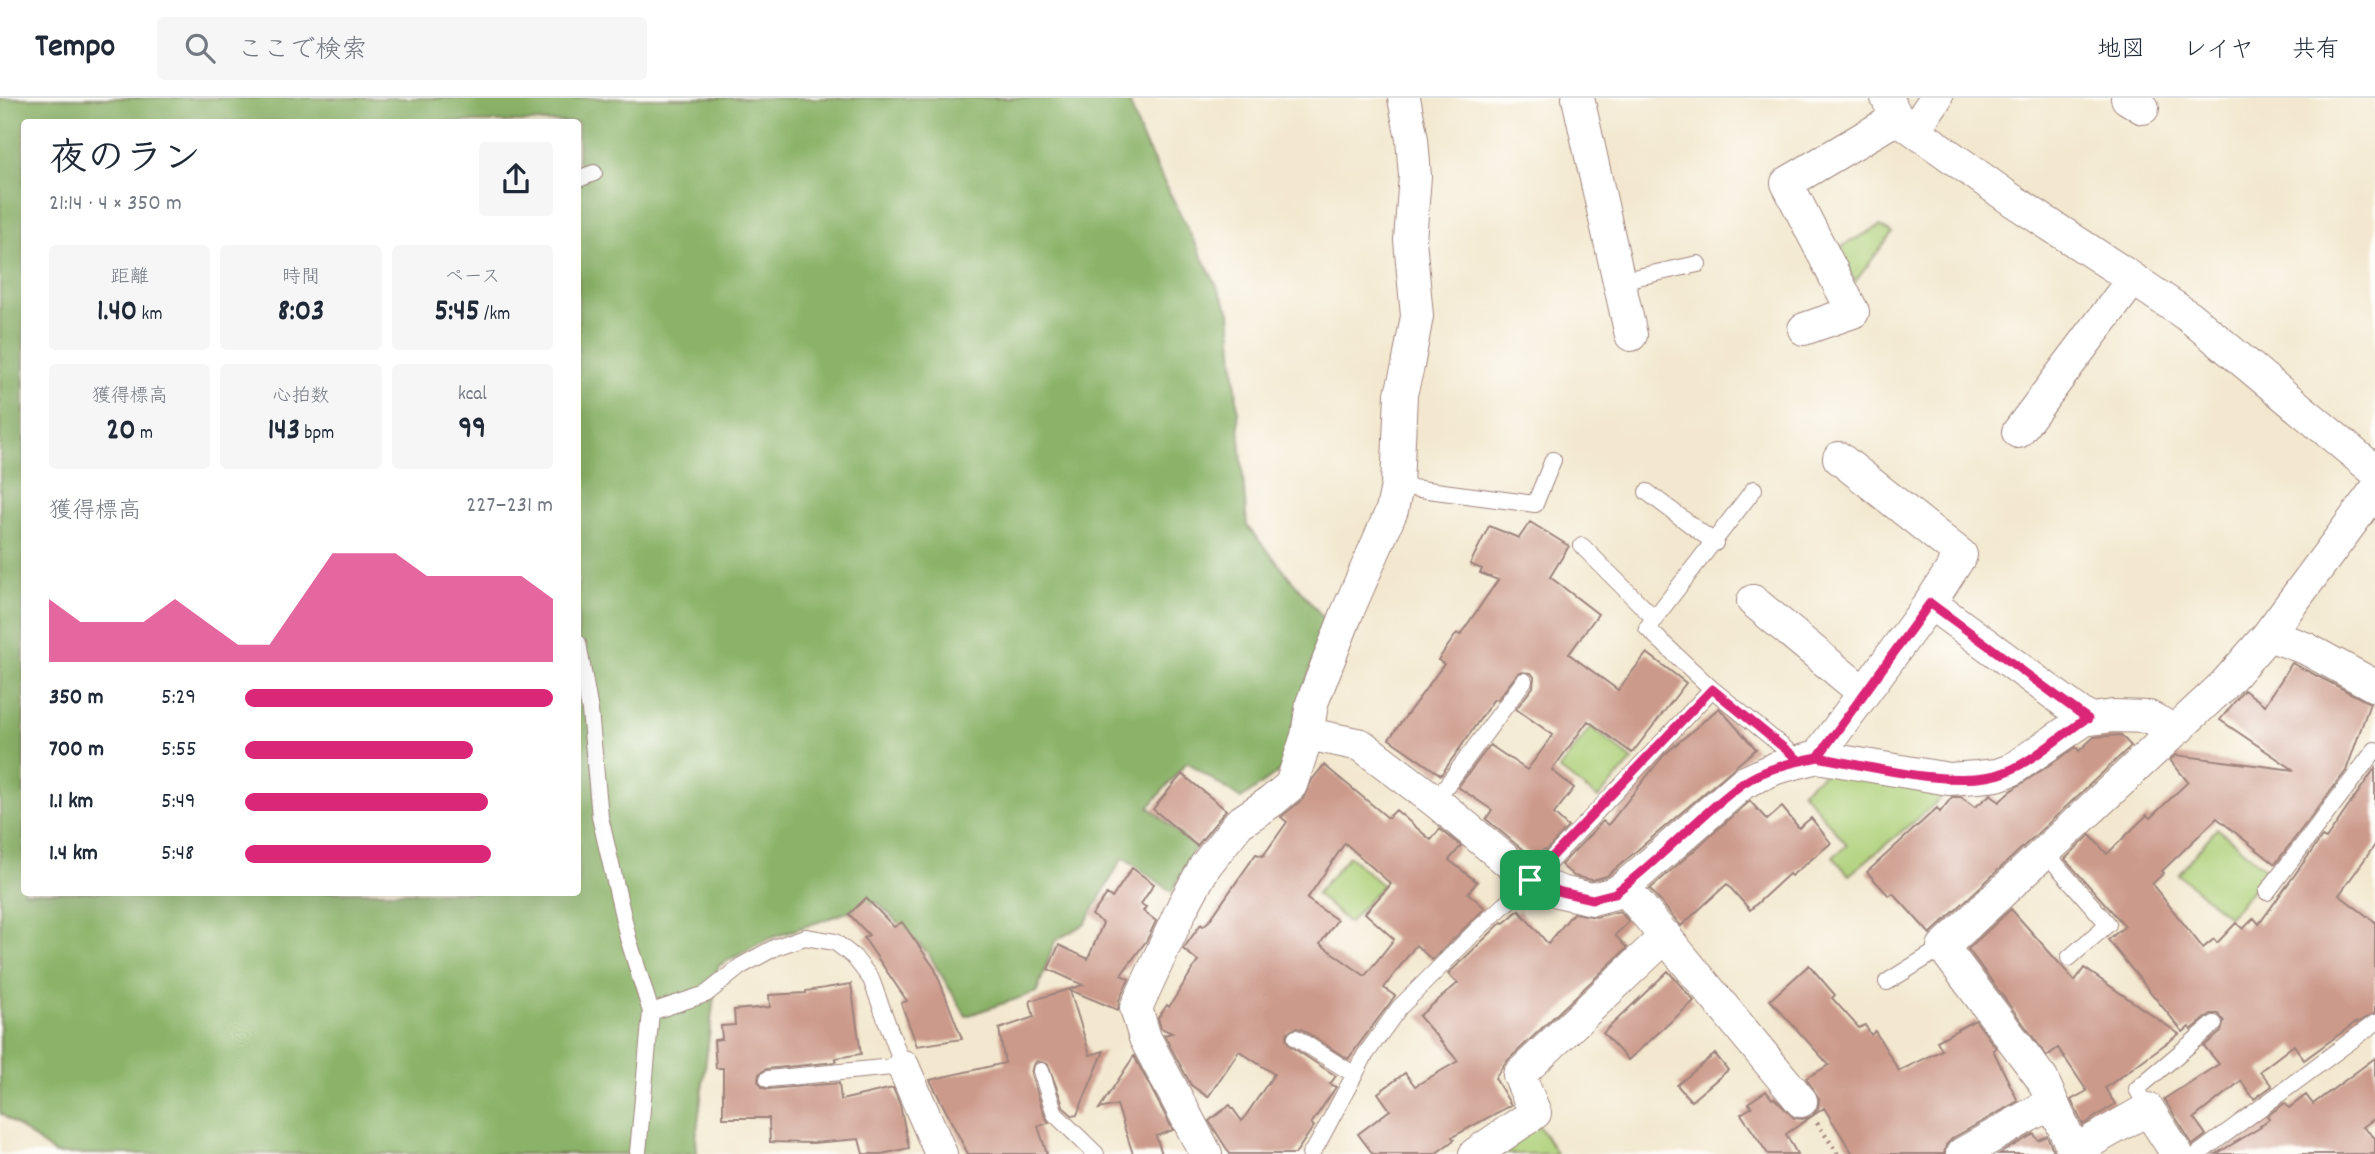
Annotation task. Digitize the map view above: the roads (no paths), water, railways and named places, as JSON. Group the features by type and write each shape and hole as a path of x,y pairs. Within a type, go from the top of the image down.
{"street":[{"path":"1206,1154 1145,1038 1136,1008 1183,906 1205,866 1239,823 1291,785 1308,734 1312,703 1351,602 1392,510 1397,486 1401,394 1417,316 1410,240 1415,176 1412,139 1404,98"},
{"path":"1578,98 1631,335"},
{"path":"1804,329 1853,312 1787,183 1899,116 1936,98"},
{"path":"1899,116 2012,200 2190,318 2375,471"},
{"path":"2018,432 2133,279"},
{"path":"1809,759 1864,693 1930,603 1961,555 1839,458"},
{"path":"2176,1154 2148,1109 2074,1151 2042,1079 1943,947 2224,685 2268,635 2375,491"},
{"path":"1753,601 1864,693"},
{"path":"1930,603 2088,719"},
{"path":"2268,635 2305,648 2375,686"},
{"path":"1308,734 1361,745 1435,801 1530,880 1561,892 1592,899 1615,893 1624,887 1743,783 1776,768 1809,759 1949,779 1997,775 2011,770 2084,720 2113,716 2149,717 2168,727 2179,728"},
{"path":"1624,887 1801,1101"},
{"path":"1475,1154 1535,1113 1519,1075 1666,936"},
{"path":"903,1066 941,1154"},
{"path":"1962,1154 2051,1103"}],"lane":[{"path":"581,178 594,173"},
{"path":"1619,281 1698,264"},
{"path":"1397,486 1535,504 1553,460"},
{"path":"1754,489 1647,628 1712,689 1809,759"},
{"path":"1647,492 1715,543"},
{"path":"1582,546 1655,619"},
{"path":"581,660 590,711 600,817 628,938 651,1012 638,1152"},
{"path":"1435,801 1524,681"},
{"path":"1310,1154 1365,1055 1399,1008 1530,880 1712,689"},
{"path":"2267,892 2375,750"},
{"path":"2045,852 2108,924 2069,958"},
{"path":"651,1012 706,994 741,966 776,947 804,937 835,942 854,957 871,979 903,1066 768,1079"},
{"path":"1887,982 1943,947"},
{"path":"2198,1154 2375,1023"},
{"path":"2148,1109 2137,1089 2214,1024"},
{"path":"1296,1038 1354,1075"},
{"path":"1041,1071 1055,1114 1096,1154"}]}
